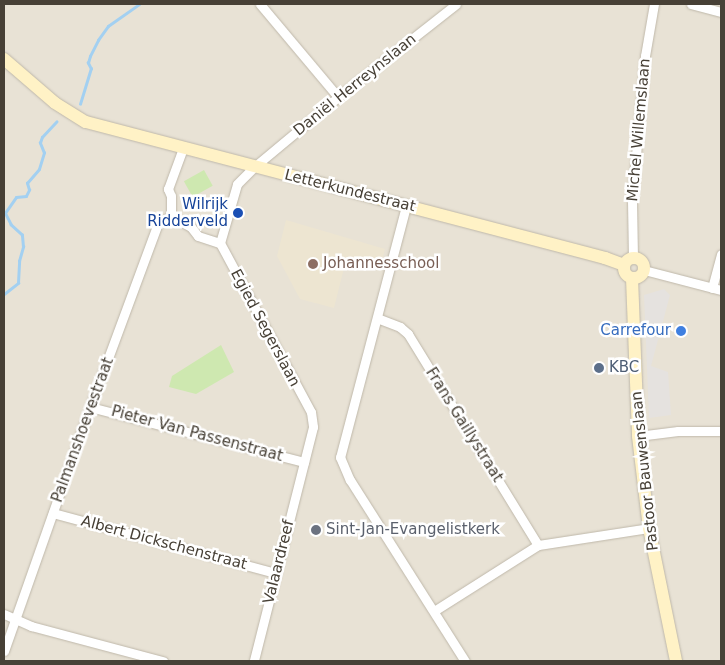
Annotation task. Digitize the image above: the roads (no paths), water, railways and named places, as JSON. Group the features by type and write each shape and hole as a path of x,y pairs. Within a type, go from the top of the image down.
{"street":[{"path":"262,4 338,97"},
{"name":"Daniël Herreynslaan","path":"220,243 237,184 254,167 338,97 456,4"},
{"name":"Michel Willemslaan","path":"629,261 632,199 645,56 654,4"},
{"path":"691,4 721,12"},
{"name":"Letterkundestraat","path":"4,59 55,103 86,122 605,258 641,261 644,270"},
{"path":"183,148 168,189 171,196 171,216 191,227 198,236 220,243"},
{"path":"406,206 340,457 354,487 465,661"},
{"name":"Palmanshoevestraat","path":"4,651 90,407 158,223 171,216"},
{"name":"Egied Segerslaan","path":"220,243 311,412"},
{"path":"629,261 624,272 632,278 640,276 644,270 717,289 721,254"},
{"name":"Pastoor Bauwenslaan","path":"632,278 638,436 648,528 676,661"},
{"name":"Frans Gaillystraat","path":"378,318 400,327 408,334 538,545"},
{"name":"Pieter Van Passenstraat","path":"90,407 304,462"},
{"name":"Valaardreef","path":"254,661 313,427 311,412"},
{"path":"638,436 678,431 721,431"},
{"name":"Albert Dickschenstraat","path":"53,513 276,573"},
{"path":"434,610 538,545 648,528"},
{"path":"4,614 31,626 136,658 163,661"}],"waterway":[{"path":"80,104 91,69 88,63 98,40 108,26 139,4"},
{"path":"4,294 18,283 19,261 23,247 22,235 11,225 5,213 16,197 26,196 29,190 27,183 39,169 44,153 40,143 42,137 56,122"}],"place":[{"name":"Wilrijk Ridderveld","path":"238,213"},
{"name":"Johannesschool","path":"313,264"},
{"name":"Carrefour","path":"681,331"},
{"name":"KBC","path":"599,368"},
{"name":"Sint-Jan-Evangelistkerk","path":"316,530"}]}
